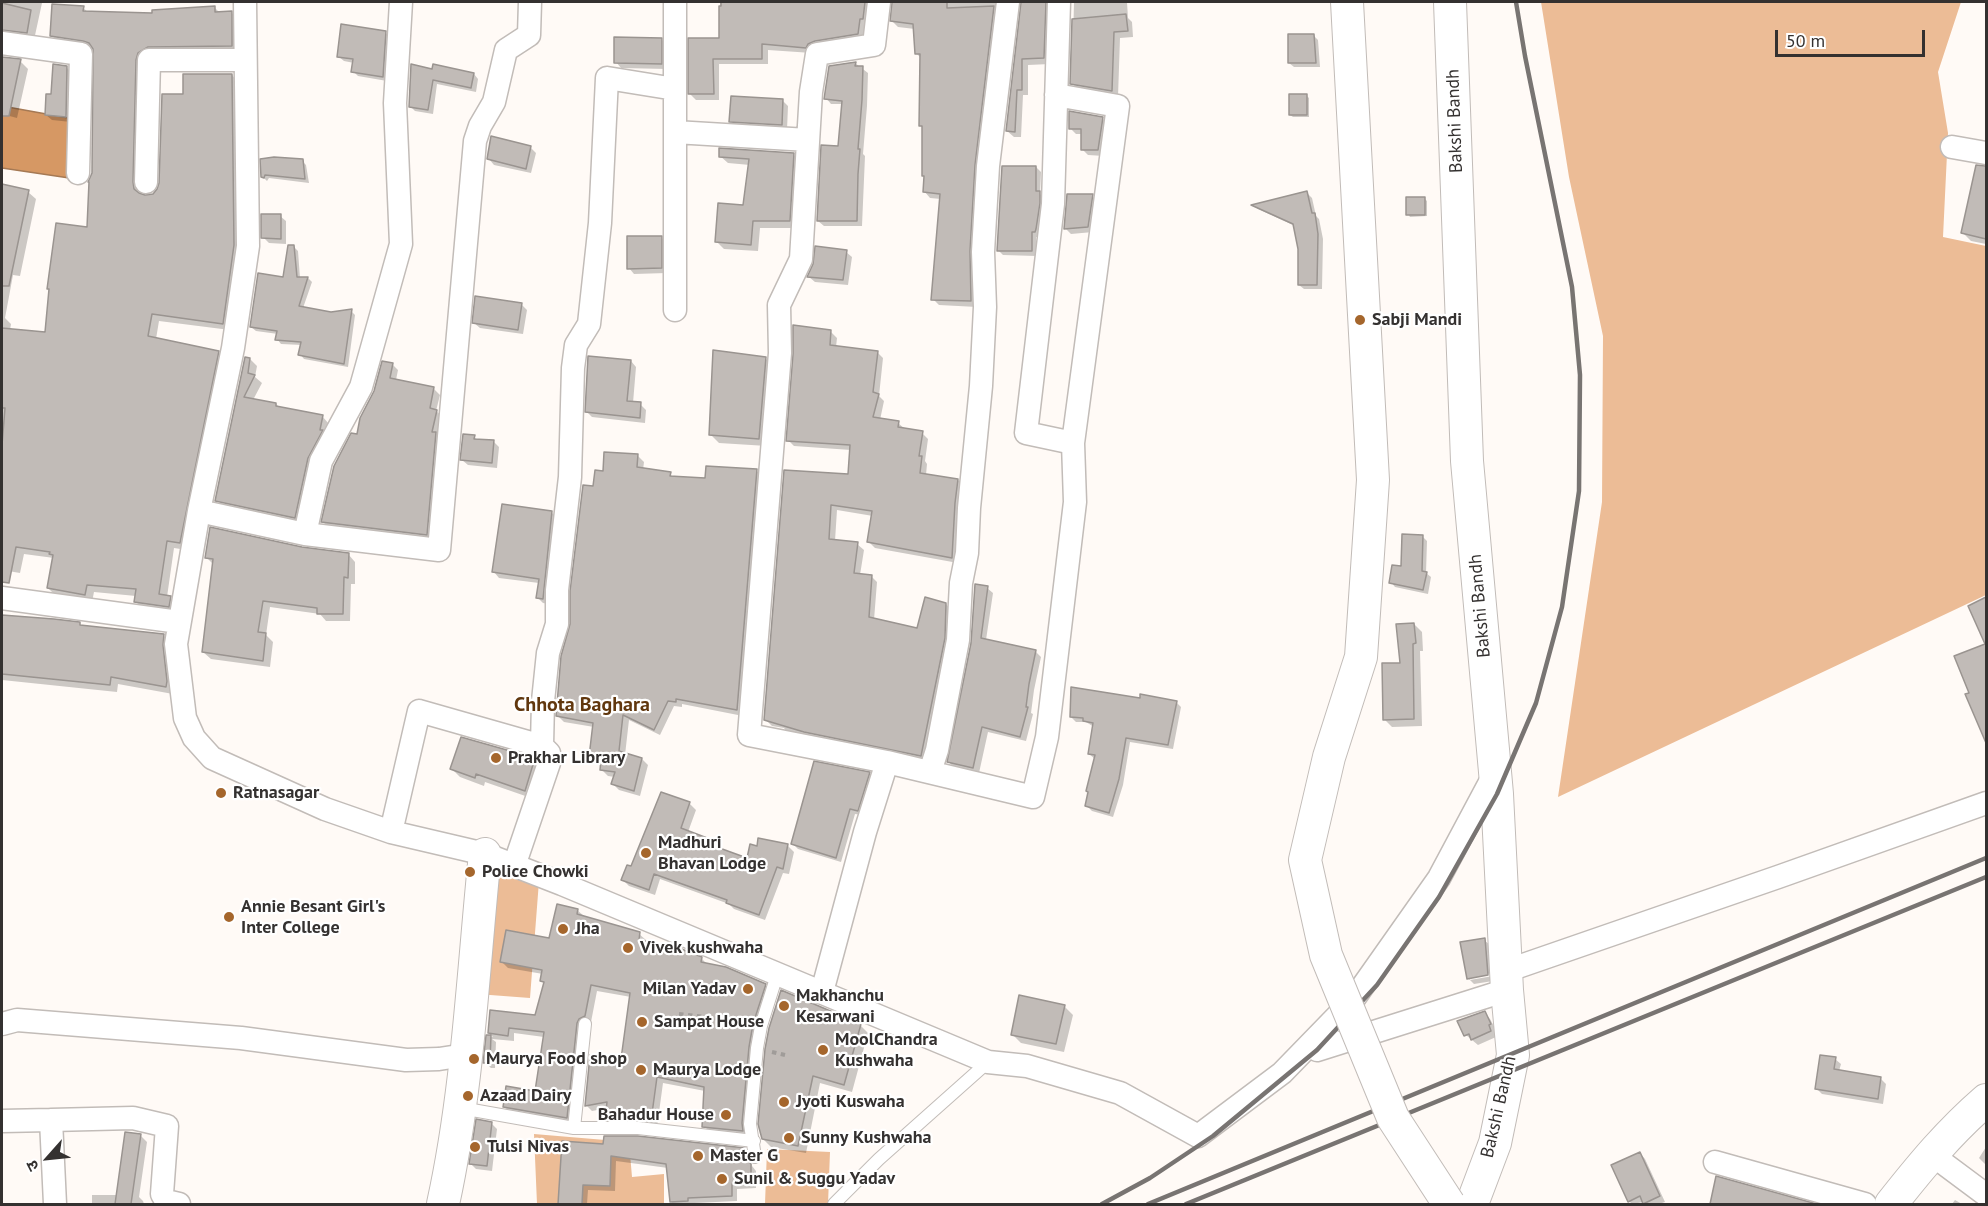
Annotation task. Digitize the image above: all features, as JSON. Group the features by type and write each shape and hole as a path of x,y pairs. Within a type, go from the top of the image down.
{"main road":[{"path":"1347,2 1373,480 1361,657 1329,756 1305,861 1326,955 1393,1118 1449,1204"},
{"name":"Bakshi Bandh","path":"1450,2 1467,461 1495,773 1513,1055 1495,1143 1472,1204"},
{"path":"442,1204 460,1108 485,854"},
{"path":"1891,1204 1958,1124 1986,1100"}],"street":[{"path":"245,2 248,246 233,348 199,511 176,644 185,718 194,738 212,758 325,809 391,832 485,854 988,1062 1028,1066 1120,1093 1197,1136 1282,1073 1353,1000 1439,878 1495,773"},
{"path":"305,534 321,461 361,387 401,244 395,103 401,2"},
{"path":"199,511 305,534 439,550 475,141 480,126 494,102 506,50 529,36 530,2"},
{"path":"675,2 675,310"},
{"path":"879,2 874,45 817,54 811,92 801,259 779,305 780,353 749,735 887,762 1033,797 1047,737 1075,502 1073,443 1118,106 1056,95"},
{"path":"930,772 937,750 958,640 961,584 967,554 981,386 985,307 983,252 988,165 1008,2"},
{"path":"1059,2 1053,204 1026,433 1073,443"},
{"path":"2,43 81,54 78,173"},
{"path":"146,182 149,60 245,60"},
{"path":"542,746 543,701 548,653 557,624 557,590 570,477 573,368 576,345 589,324 600,224 607,78 675,89"},
{"path":"675,132 808,140"},
{"path":"1952,147 1986,153"},
{"path":"2,598 179,622"},
{"path":"391,832 419,711 542,746 549,753 549,763 514,866"},
{"path":"822,992 865,832 887,762"},
{"path":"1317,1050 1778,877 1986,803"},
{"path":"2,1024 16,1020 241,1038 406,1060 439,1059 465,1054"},
{"path":"2,1121 133,1118 167,1126 162,1194 166,1201 179,1204"},
{"path":"51,1120 55,1204"},
{"path":"1931,1154 1986,1195"},
{"path":"1715,1162 1865,1204"}],"lane":[{"path":"755,1156 750,1124 757,1048 761,1026 777,975"},
{"path":"574,1128 585,1024"},
{"path":"834,1204 879,1158 988,1062"},
{"path":"460,1108 574,1128 638,1128 754,1141"}],"path":[{"path":"679,1014 757,1023"}],"shaded area":[{"path":"1541,2 1961,2 1938,72 1948,133 1943,237 1986,246 1986,595 1558,797 1602,502 1603,336 1569,177"},
{"path":"2,106 74,119 76,179 2,168"},
{"path":"488,862 539,881 530,998 477,994"},
{"path":"534,1134 629,1142 632,1177 664,1174 664,1204 537,1204"},
{"path":"767,1149 830,1152 828,1204 765,1204"}],"building":[{"path":"721,2 865,2 858,34 815,41 808,44 806,48 762,44 762,59 713,59 714,94 688,94 688,38 719,38"},
{"path":"892,2 947,2 947,8 994,6 975,165 970,251 971,301 931,300 940,194 923,192 922,126 919,126 920,54 915,54 913,24 890,21"},
{"path":"1021,2 1046,2 1044,58 1022,59 1022,90 1017,90 1015,132 1006,131"},
{"path":"2,3 31,10 27,33 2,30"},
{"path":"52,4 84,6 83,11 152,13 152,10 215,6 215,12 232,11 232,46 148,47 138,53 136,60 133,182 134,189 145,195 153,194 159,183 162,94 183,94 183,74 232,74 234,245 223,324 152,314 148,336 219,351 180,543 167,541 159,594 171,596 169,607 134,602 136,589 87,585 85,595 47,588 53,555 49,554 50,552 16,547 9,583 2,582 2,445 5,408 2,408 2,328 45,332 49,289 47,289 56,223 87,227 88,182 92,173 93,49 89,43 83,41 50,36"},
{"path":"1126,14 1128,31 1114,32 1112,91 1070,84 1072,19"},
{"path":"341,24 386,31 383,77 351,72 353,59 337,57"},
{"path":"1288,34 1314,34 1316,63 1288,63"},
{"path":"614,37 662,38 662,64 614,63"},
{"path":"2,57 21,59 9,116 2,116"},
{"path":"856,62 855,66 863,66 857,221 817,221 821,145 838,146 842,101 824,99 829,66"},
{"path":"53,64 67,66 66,117 45,115 46,94 51,94"},
{"path":"411,64 432,69 433,64 474,73 471,88 433,80 428,110 409,107"},
{"path":"1289,94 1307,94 1307,115 1289,115"},
{"path":"731,96 783,99 782,125 729,122"},
{"path":"1069,111 1103,117 1098,150 1081,150 1081,129 1069,129"},
{"path":"491,136 531,146 526,169 487,159"},
{"path":"719,148 794,153 790,221 753,221 751,245 715,242 718,203 743,205 749,159 719,157"},
{"path":"274,157 303,159 305,179 265,175 264,178 261,177 260,159"},
{"path":"1976,165 1986,166 1986,239 1961,233"},
{"path":"1002,166 1036,166 1036,191 1040,191 1040,203 1036,229 1032,232 1032,251 997,251"},
{"path":"2,184 29,190 9,286 2,286"},
{"path":"1307,191 1312,213 1315,213 1318,234 1317,285 1298,285 1298,249 1293,224 1251,205"},
{"path":"1067,194 1093,194 1088,227 1064,229"},
{"path":"1406,197 1425,197 1425,215 1406,215"},
{"path":"261,214 281,214 281,239 261,238"},
{"path":"627,236 662,236 662,268 627,269"},
{"path":"288,245 294,245 297,277 308,277 299,306 331,312 352,309 344,364 298,355 301,342 275,340 277,331 250,327 258,273 283,277"},
{"path":"815,246 847,250 843,280 807,277 813,264"},
{"path":"475,296 522,303 518,330 472,323"},
{"path":"793,325 831,330 830,345 878,351 873,392 879,394 873,417 899,421 898,427 923,431 919,456 922,456 920,473 958,479 952,558 867,542 872,511 831,505 829,539 858,542 854,573 872,575 869,617 917,628 925,597 946,603 945,638 921,756 804,732 764,720 784,470 848,474 850,445 786,441"},
{"path":"713,350 766,357 759,439 709,435"},
{"path":"588,356 631,360 627,401 641,402 640,418 585,412"},
{"path":"245,357 250,358 248,373 255,375 244,397 323,415 320,430 323,430 308,458 295,518 215,501"},
{"path":"382,361 393,363 390,378 434,387 430,408 437,410 432,432 436,432 427,535 321,522 334,466 351,433 357,434 360,418 374,391"},
{"path":"463,434 475,435 474,439 494,440 492,463 460,460"},
{"path":"604,452 638,454 637,467 671,472 670,476 705,478 706,466 757,469 737,710 676,699 676,702 668,701 654,730 623,715 619,751 642,758 634,791 611,784 615,772 600,770 601,759 589,757 593,723 556,716 561,656 570,624 570,591 583,485 593,486 595,470 603,471"},
{"path":"502,504 552,511 543,599 536,598 539,579 492,572"},
{"path":"210,527 302,547 349,553 348,578 344,577 343,614 317,614 317,608 263,601 258,632 266,633 263,661 202,652 213,559 205,558"},
{"path":"1402,534 1423,535 1422,571 1427,572 1423,590 1389,583 1392,565 1401,566"},
{"path":"975,584 988,586 981,638 1036,650 1029,684 1026,707 1028,707 1020,737 982,727 973,768 947,762 971,643"},
{"path":"1986,597 1986,743 1965,694 1969,693 1954,656 1985,644 1968,606"},
{"path":"2,615 80,622 80,625 164,634 166,687 111,677 110,685 2,674"},
{"path":"1414,623 1416,643 1413,644 1414,719 1383,720 1382,663 1400,663 1396,624"},
{"path":"1071,687 1140,698 1140,694 1177,701 1168,745 1126,738 1119,779 1109,813 1085,806 1088,792 1086,791 1095,755 1088,754 1093,723 1083,721 1083,718 1070,717"},
{"path":"461,737 535,758 525,791 476,774 475,778 450,769"},
{"path":"814,761 870,772 858,811 850,809 836,858 791,844"},
{"path":"661,792 690,802 681,828 715,841 714,846 747,858 750,844 757,846 758,838 788,844 783,869 777,867 759,915 726,903 727,900 654,874 649,890 621,880 627,865 631,866"},
{"path":"557,904 578,909 577,914 640,932 639,940 679,948 702,957 701,962 726,967 766,984 753,1024 749,1047 743,1131 702,1127 704,1087 657,1077 651,1121 605,1120 607,1102 585,1106 590,1055 621,1059 630,993 591,985 585,1016 577,1023 567,1118 503,1107 506,1086 535,1091 544,1032 509,1028 508,1036 488,1033 490,1010 535,1015 544,982 540,981 542,970 500,962 506,930 549,938"},
{"path":"1485,938 1488,975 1467,979 1460,942"},
{"path":"781,990 861,1024 844,1085 813,1076 798,1146 762,1139 758,1124 765,1049"},
{"path":"1019,995 1065,1005 1056,1044 1011,1035"},
{"path":"1485,1011 1491,1024 1489,1025 1491,1031 1471,1040 1469,1034 1464,1036 1457,1021"},
{"path":"486,1035 491,1035 490,1063 483,1063"},
{"path":"1820,1055 1836,1057 1834,1069 1881,1077 1878,1099 1815,1089"},
{"path":"476,1119 492,1122 487,1166 469,1164"},
{"path":"125,1132 141,1134 131,1204 115,1204"},
{"path":"604,1136 638,1136 745,1148 747,1159 751,1164 751,1183 732,1184 732,1196 688,1198 688,1201 670,1202 666,1164 611,1156 610,1186 583,1185 582,1204 558,1204 562,1141 603,1144"},
{"path":"1640,1152 1660,1196 1643,1204 1640,1196 1628,1202 1611,1165"},
{"path":"1716,1176 1817,1204 1710,1204"}],"railway":[{"path":"1102,1204 1150,1178 1213,1136 1317,1050 1377,985 1439,897 1497,794 1536,703 1562,607 1579,491 1580,375 1572,287 1516,2"},
{"path":"1148,1204 1986,858"},
{"path":"1186,1204 1986,877"}],"place":[{"name":"Sabji Mandi","path":"1360,320"},
{"name":"Prakhar Library","path":"496,758"},
{"name":"Ratnasagar","path":"221,793"},
{"name":"Madhuri Bhavan Lodge","path":"646,853"},
{"name":"Police Chowki","path":"470,872"},
{"name":"Annie Besant Girl's Inter College","path":"229,917"},
{"name":"Jha","path":"563,929"},
{"name":"Vivek kushwaha","path":"628,948"},
{"name":"Milan Yadav","path":"748,989"},
{"name":"Makhanchu Kesarwani","path":"784,1006"},
{"name":"Sampat House","path":"642,1022"},
{"name":"MoolChandra Kushwaha","path":"823,1050"},
{"name":"Maurya Food shop","path":"474,1059"},
{"name":"Maurya Lodge","path":"641,1070"},
{"name":"Azaad Dairy","path":"468,1096"},
{"name":"Jyoti Kuswaha","path":"784,1102"},
{"name":"Bahadur House","path":"726,1115"},
{"name":"Sunny Kushwaha","path":"789,1138"},
{"name":"Tulsi Nivas","path":"475,1147"},
{"name":"Master G","path":"698,1156"},
{"name":"Sunil & Suggu Yadav","path":"722,1179"}],"district":[{"name":"Chhota Baghara","path":"582,705"}]}
